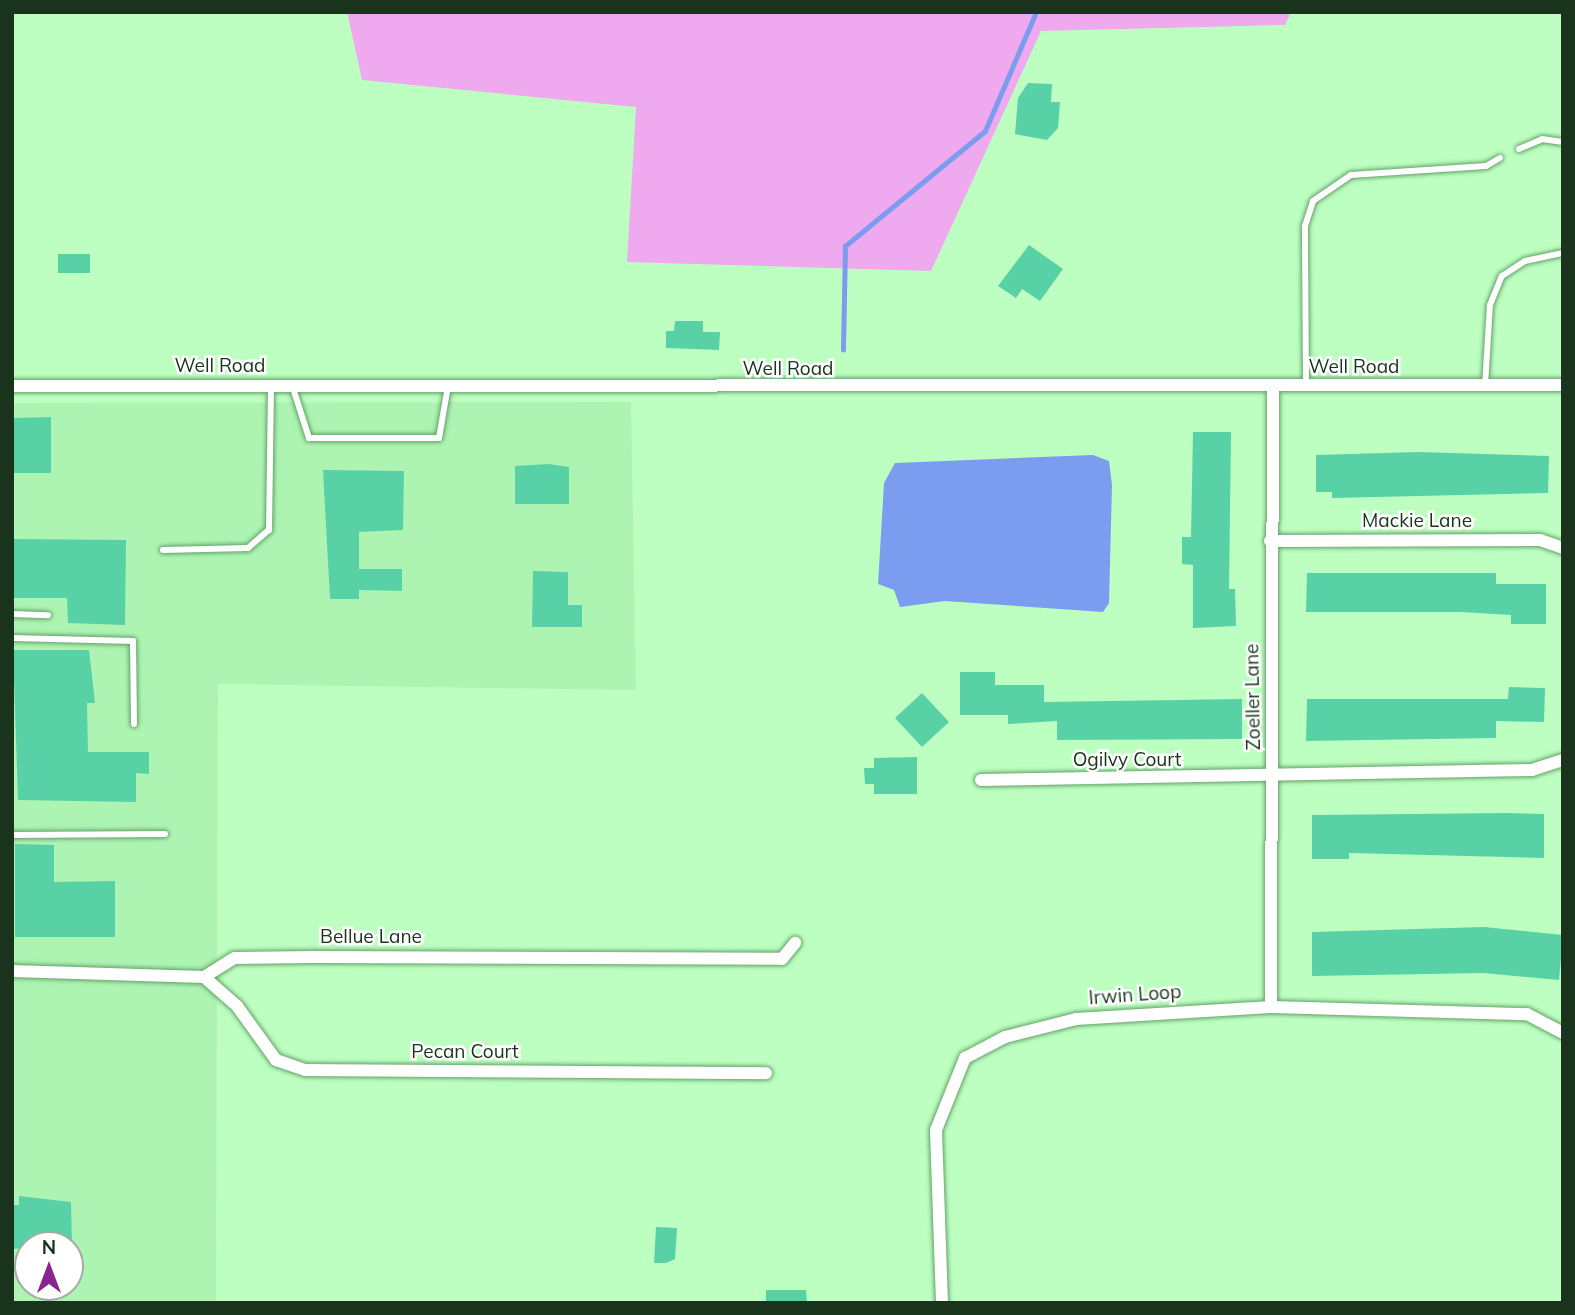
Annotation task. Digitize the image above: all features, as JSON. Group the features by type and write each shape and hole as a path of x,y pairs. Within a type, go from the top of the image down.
{"street":[{"name":"Well Road","path":"12,386 1563,385"},
{"name":"Zoeller Lane","path":"1272,1007 1270,541 1273,387"},
{"name":"Mackie Lane","path":"1270,541 1540,540 1563,548"},
{"path":"1273,778 1532,770 1563,760"},
{"name":"Ogilvy Court","path":"981,780 1273,778"},
{"name":"Bellue Lane","path":"204,977 235,958 782,959 795,943"},
{"path":"12,971 204,977"},
{"name":"Pecan Court","path":"204,977 237,1006 276,1060 305,1070 766,1073"},
{"name":"Irwin Loop","path":"942,1303 936,1130 965,1058 1035,1025 1272,1007 1527,1014 1563,1033"}],"lane":[{"path":"1519,149 1542,139 1563,142"},
{"path":"1306,387 1305,226 1313,201 1351,175 1486,166 1500,158"},
{"path":"1485,386 1490,305 1502,276 1525,261 1563,253"},
{"path":"163,550 248,548 269,530 271,385"},
{"path":"292,385 309,438 439,438 448,386"},
{"path":"12,614 48,615"},
{"path":"12,638 133,641 134,724"},
{"path":"12,835 165,834"}],"shaded area":[{"path":"347,12 1291,12 1285,25 1041,31 931,271 627,262 636,107 362,80"},
{"path":"631,402 636,690 218,684 216,1303 12,1303 12,403"}],"water":[{"path":"1093,455 1109,461 1112,485 1109,603 1103,612 945,601 900,607 894,590 878,584 884,483 895,463"}],"building":[{"path":"1028,83 1052,84 1051,102 1060,102 1058,128 1047,140 1015,134 1018,98"},
{"path":"1029,245 1063,269 1040,301 1022,289 1016,298 998,286"},
{"path":"58,254 90,254 90,273 58,273"},
{"path":"675,321 703,321 703,332 720,332 719,350 666,348 666,331 674,331"},
{"path":"51,417 51,473 13,473 13,418"},
{"path":"1193,432 1231,432 1229,589 1235,589 1236,626 1193,628 1193,565 1182,564 1182,537 1191,537"},
{"path":"1418,452 1549,456 1548,493 1332,498 1332,492 1316,492 1316,455"},
{"path":"549,464 569,467 569,504 515,504 515,466"},
{"path":"323,470 404,471 403,530 359,532 359,569 402,569 402,591 359,590 359,599 330,599"},
{"path":"14,539 126,540 125,625 68,623 67,598 13,598"},
{"path":"533,571 568,572 568,605 582,605 582,627 532,627"},
{"path":"1307,573 1496,573 1496,584 1546,584 1546,624 1511,624 1511,615 1461,612 1306,612"},
{"path":"13,650 89,650 95,703 87,703 88,752 149,752 149,774 136,773 136,802 18,800"},
{"path":"960,672 995,672 995,685 1044,685 1044,702 1242,699 1242,739 1057,740 1057,721 1008,724 1008,715 960,715"},
{"path":"1509,687 1545,688 1544,722 1496,721 1496,738 1306,741 1307,699 1508,699"},
{"path":"922,693 949,722 922,747 895,718"},
{"path":"917,757 917,794 874,794 874,784 865,784 864,768 874,768 874,758"},
{"path":"1544,814 1544,858 1349,853 1349,859 1312,859 1312,815"},
{"path":"15,844 54,845 54,882 115,881 115,937 15,937"},
{"path":"1484,927 1563,935 1559,980 1484,973 1312,976 1312,932"},
{"path":"19,1196 71,1202 72,1231 14,1231 12,1249 12,1205 19,1205"},
{"path":"656,1227 677,1228 675,1259 666,1263 654,1263"},
{"path":"766,1290 806,1290 807,1303 766,1303"}],"waterway":[{"path":"843,350 845,246 985,131 1036,12"}]}
